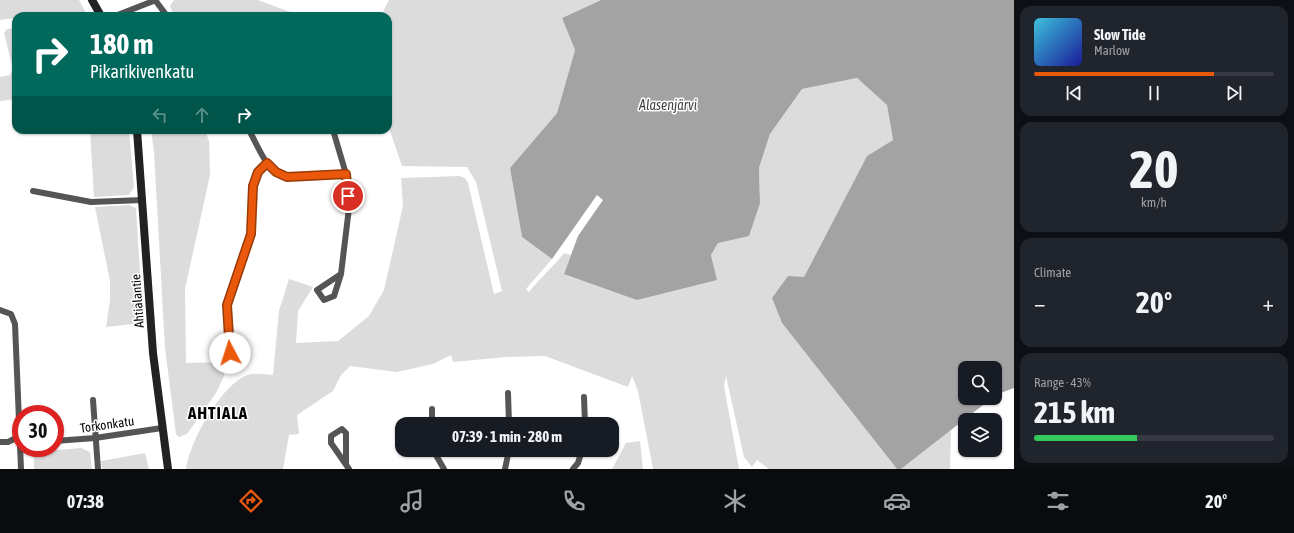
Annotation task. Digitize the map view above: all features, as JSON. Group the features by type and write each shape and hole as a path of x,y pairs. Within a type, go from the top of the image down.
{"main road":[{"path":"92,0 99,12"},
{"name":"Ahtialantie","path":"137,134 153,353 168,469"}],"street":[{"path":"125,12 156,0 164,12"},
{"path":"251,134 267,163 276,172 287,177 346,174"},
{"path":"334,134 346,174 349,208 340,274"},
{"path":"230,353 227,305 251,234 253,186 258,172 267,163"},
{"path":"33,191 91,202 143,200"},
{"path":"0,310 11,314 15,324 19,405"},
{"path":"508,393 509,417"},
{"path":"584,397 585,417"},
{"path":"93,400 98,469"},
{"path":"432,409 432,417"},
{"name":"Torkonkatu","path":"64,441 162,428"},
{"path":"342,430 346,434 348,467 331,443 331,436 342,430"},
{"path":"0,442 8,442 12,440"},
{"path":"21,457 21,469"},
{"path":"437,457 444,469"},
{"path":"505,469 508,457"},
{"path":"573,469 578,463 580,457"}],"shaded area":[{"path":"0,0 79,0 85,11 12,12 12,18 0,20"},
{"path":"174,0 258,0 290,12 172,12 170,6"},
{"path":"389,0 601,0 562,18 575,50 557,113 510,168 522,237 552,259 526,289 529,292 564,253 571,255 564,273 717,280 711,255 718,243 760,203 759,168 770,134 802,89 857,78 887,105 893,140 867,156 804,277 772,298 782,323 897,469 769,469 757,460 752,467 744,457 726,376 724,386 739,469 653,469 638,391 632,376 628,387 545,356 506,357 453,362 451,355 433,364 397,372 350,366 341,375 333,391 297,415 299,434 289,435 283,469 186,469 199,431 224,393 246,375 273,375 279,311 289,279 313,287 298,311 296,343 338,341 369,316 384,290 403,206 401,178 459,176 465,178 468,183 494,294 502,291 476,182 467,167 402,166 391,134 392,12 383,12"},
{"path":"12,28 12,65 4,33 7,29"},
{"path":"12,71 12,100 0,101 0,77 10,75"},
{"path":"90,134 129,134 134,187 129,195 94,197"},
{"path":"152,134 206,134 209,141 210,175 185,289 186,363 226,362 224,376 216,393 187,434 179,437 176,434 165,348 154,152"},
{"path":"129,205 136,208 143,323 106,327 110,300 110,281 95,207"},
{"path":"951,430 950,469 901,469"},
{"path":"640,441 643,469 612,469 626,443"},
{"path":"81,448 90,452 92,469 34,469 34,457 64,457 64,449"},
{"path":"145,453 149,469 102,469 101,461"}],"water":[{"name":"Alasenjärvi","path":"601,0 1014,0 1014,388 1002,392 1002,361 958,361 958,405 983,405 973,413 958,413 958,425 901,469 897,469 782,323 772,298 788,276 804,277 867,156 893,140 887,105 857,78 802,89 770,134 759,168 760,203 749,236 718,243 711,255 717,280 637,300 564,274 578,236 603,200 597,195 552,259 522,237 510,168 557,113 575,50 562,18"}],"district":[{"name":"AHTIALA","path":"218,413"}],"route":[{"path":"230,353 227,305 251,234 253,186 258,172 267,163 276,172 287,177 346,174 348,196"}]}
